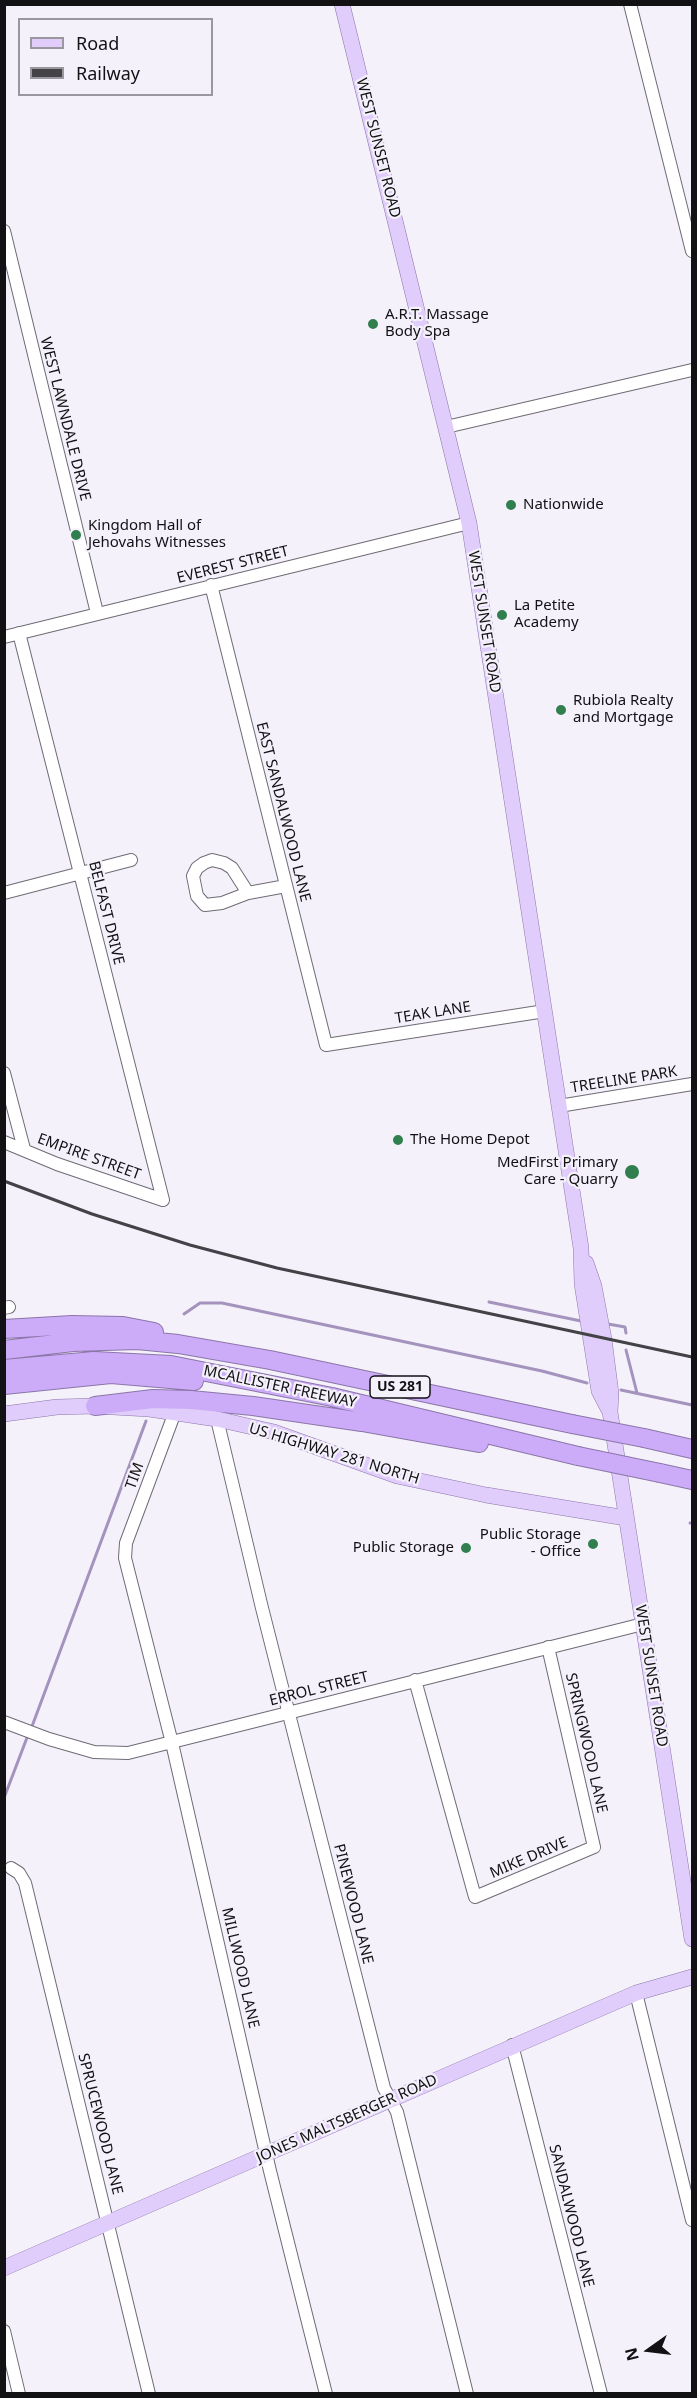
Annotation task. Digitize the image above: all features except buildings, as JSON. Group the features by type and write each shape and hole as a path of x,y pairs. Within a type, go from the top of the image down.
{"highway":[{"path":"4,1329 72,1325 123,1326 186,1337 228,1352"},
{"name":"MCALLISTER FREEWAY","path":"4,1350 73,1342 137,1340 228,1352 693,1449"},
{"name":"MCALLISTER FREEWAY","path":"4,1369 94,1361 171,1365 332,1397 578,1456 693,1480"},
{"path":"4,1385 111,1374 150,1376 332,1397"},
{"path":"95,1406 153,1399 253,1406 362,1422 440,1438 578,1456"}],"main road":[{"name":"WEST SUNSET ROAD","path":"342,4 469,523 581,1248 582,1284 599,1391 610,1412 693,1940"},
{"name":"US HIGHWAY 281 NORTH","path":"4,1414 46,1408 95,1406 175,1412 217,1419 274,1432 397,1476 486,1495 626,1518"},
{"name":"JONES MALTSBERGER ROAD","path":"4,2268 391,2101 512,2045 636,1993 693,1977"}],"street":[{"path":"630,4 693,251"},
{"name":"WEST LAWNDALE DRIVE","path":"4,231 97,613"},
{"path":"446,427 693,370"},
{"name":"EVEREST STREET","path":"4,637 469,523"},
{"name":"EAST SANDALWOOD LANE","path":"211,585 326,1045"},
{"name":"BELFAST DRIVE","path":"19,633 164,1200"},
{"path":"4,893 131,860"},
{"path":"248,893 232,868 224,863 212,860 204,863 192,876 197,896 206,905 222,903 248,893 286,886"},
{"name":"TEAK LANE","path":"326,1045 545,1011"},
{"path":"4,1073 24,1149"},
{"name":"TREELINE PARK","path":"559,1106 693,1084"},
{"name":"EMPIRE STREET","path":"4,1142 57,1164 164,1200"},
{"name":"TIM","path":"124,1550 175,1412"},
{"name":"PINEWOOD LANE","path":"217,1419 288,1711 384,2088 397,2112 467,2394"},
{"name":"MILLWOOD LANE","path":"124,1550 326,2394"},
{"name":"ERROL STREET","path":"10,1724 49,1739 94,1752 128,1753 288,1711 643,1624"},
{"name":"SPRINGWOOD LANE","path":"548,1647 594,1847"},
{"name":"MIKE DRIVE","path":"415,1680 475,1897 594,1847"},
{"name":"SPRUCEWOOD LANE","path":"11,1868 19,1873 25,1883 149,2394"},
{"path":"636,1993 693,2220"},
{"name":"SANDALWOOD LANE","path":"512,2045 601,2394"},
{"path":"4,2331 19,2394"}],"waterway":[{"path":"489,1302 581,1321"},
{"path":"184,1314 200,1303 222,1303 542,1371 587,1383"},
{"path":"608,1324 625,1327 626,1333"},
{"path":"626,1350 637,1393"},
{"path":"621,1390 692,1405"},
{"path":"31,1729 146,1421"},
{"path":"4,1798 28,1735"}],"railway":[{"path":"4,1181 92,1214 190,1245 277,1268 692,1357"}],"place":[{"name":"A.R.T. Massage Body Spa","path":"373,324"},
{"name":"Nationwide","path":"511,505"},
{"name":"Kingdom Hall of Jehovahs Witnesses","path":"76,535"},
{"name":"La Petite Academy","path":"502,615"},
{"name":"Rubiola Realty and Mortgage","path":"561,710"},
{"name":"The Home Depot","path":"398,1140"},
{"name":"MedFirst Primary Care - Quarry","path":"632,1172"},
{"name":"Public Storage - Office","path":"593,1544"},
{"name":"Public Storage","path":"466,1548"}]}
